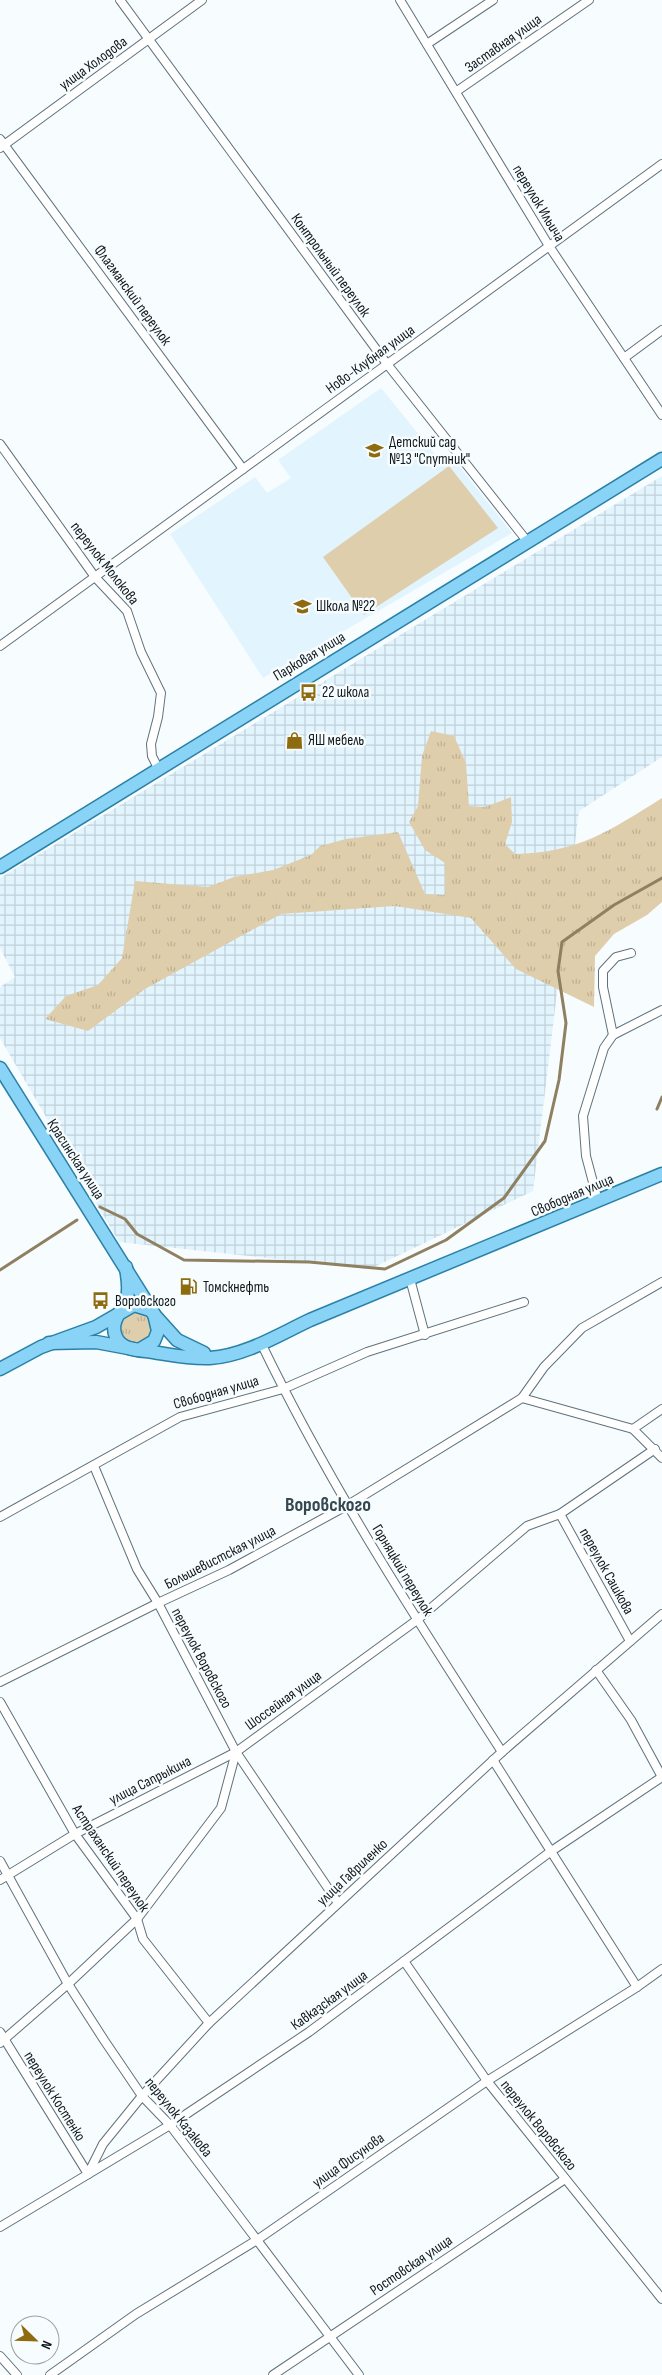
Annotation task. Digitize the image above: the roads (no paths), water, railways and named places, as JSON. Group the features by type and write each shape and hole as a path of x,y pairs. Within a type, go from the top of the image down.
{"main road":[{"name":"Парковая улица","path":"0,866 662,459"},
{"name":"Красинская улица","path":"0,1068 154,1314 168,1332 185,1346 209,1354 224,1356"},
{"name":"Свободная улица","path":"224,1356 261,1343 410,1278 662,1174"},
{"path":"0,1369 49,1343 96,1327 119,1314 128,1307 139,1305 154,1314 158,1325 154,1341 145,1348 130,1349 122,1345 116,1336 114,1324 119,1314 124,1306 128,1290 126,1267"},
{"path":"49,1343 96,1342 175,1355 209,1358 224,1356"}],"street":[{"name":"Контрольный переулок","path":"120,0 387,364 527,541"},
{"name":"улица Холодова","path":"1,144 202,0"},
{"name":"переулок Ильича","path":"400,0 549,246 662,415"},
{"path":"427,44 493,0"},
{"name":"Заставная улица","path":"456,92 589,0"},
{"name":"Флагманский переулок","path":"1,144 243,468"},
{"name":"Ново-Клубная улица","path":"0,646 662,164"},
{"path":"624,358 662,330"},
{"name":"переулок Молокова","path":"0,444 95,577 127,611 140,652 160,687 158,717 151,744 152,756 158,768"},
{"path":"613,1035 603,987 603,971 616,957 631,953"},
{"path":"598,1201 586,1156 583,1116 604,1048 613,1035 662,1010"},
{"path":"410,1278 426,1335"},
{"path":"662,1282 582,1328 544,1367 522,1398 633,1429 662,1458"},
{"name":"Свободная улица","path":"0,1517 180,1417 284,1389 367,1352 426,1335 524,1302"},
{"name":"Горняцкий переулок","path":"261,1343 284,1389 348,1505 417,1620 502,1752"},
{"name":"Большевистская улица","path":"0,1682 158,1603 229,1570 348,1505 522,1398"},
{"path":"633,1429 662,1409"},
{"name":"Шоссейная улица","path":"236,1752 417,1620 527,1526 560,1514 655,1449"},
{"name":"переулок Воровского","path":"94,1466 136,1569 158,1603 236,1752 338,1903"},
{"name":"переулок Сашкова","path":"560,1514 630,1641"},
{"name":"улица Гавриленко","path":"88,2174 103,2144 142,2096 209,2023 493,1760 662,1614"},
{"path":"596,1670 631,1720 662,1777"},
{"name":"Астраханский переулок","path":"0,1702 75,1834 137,1919 143,1939 209,2023"},
{"path":"1,2038 68,1984 137,1919 221,1808 236,1752"},
{"name":"улица Сапрыкина","path":"0,1880 75,1834 236,1752"},
{"path":"493,1760 637,1987"},
{"name":"Кавказская улица","path":"0,2227 170,2125 309,2032 550,1852 662,1777"},
{"name":"переулок Казакова","path":"0,1862 9,1875 68,1984 142,2096 170,2125 359,2375"},
{"name":"переулок Воровского","path":"404,1961 487,2081 662,2299"},
{"name":"улица Фисунова","path":"50,2375 136,2314 257,2240 487,2081 662,1970"},
{"name":"переулок Костенко","path":"1,2038 88,2174"},
{"name":"Ростовская улица","path":"273,2375 565,2179"},
{"path":"0,2356 17,2375"}],"waterway":[{"path":"100,1207 125,1219 137,1234 184,1260 309,1262 385,1269 446,1240 504,1198 545,1141 559,1080 566,1023 558,971 562,942 614,905 662,878"},
{"path":"657,1109 662,1097"},
{"path":"0,1270 77,1220"}],"place":[{"name":"Детский сад №13 \"Спутник\"","path":"375,451"},
{"name":"Школа №22","path":"302,606"},
{"name":"22 школа","path":"308,692"},
{"name":"ЯШ мебель","path":"294,740"},
{"name":"Томскнефть","path":"189,1287"},
{"name":"Воровского","path":"101,1301"}],"district":[{"name":"Воровского","path":"328,1504"}]}
